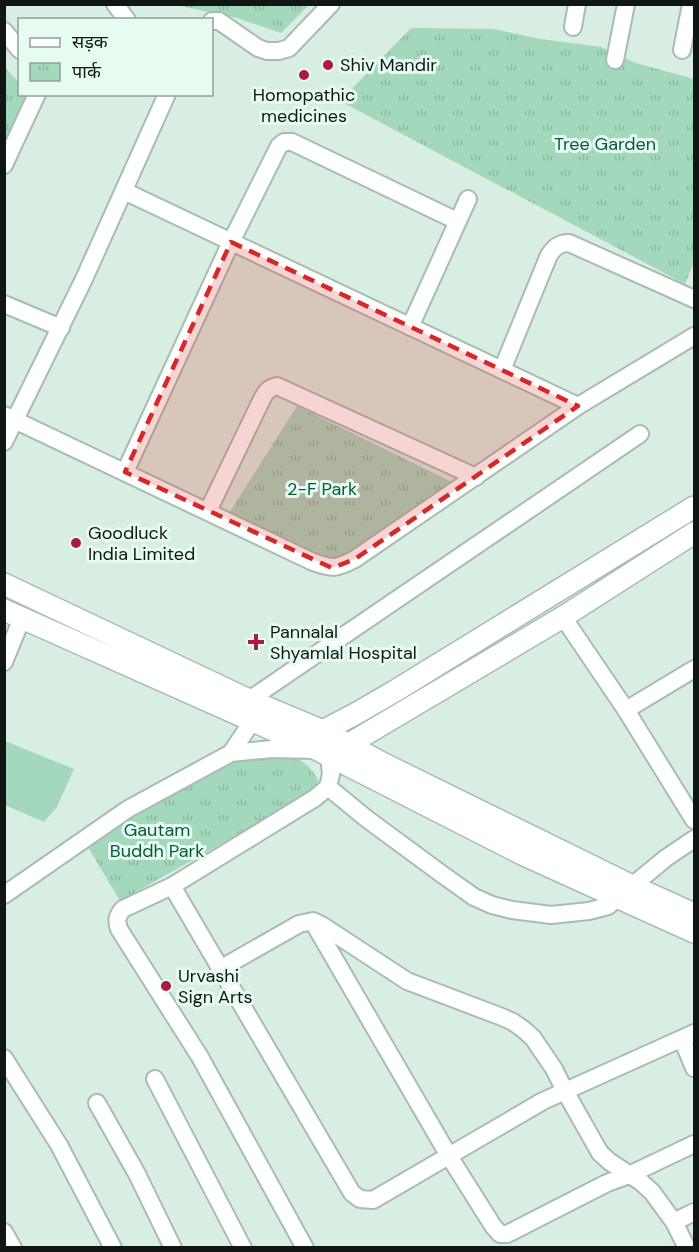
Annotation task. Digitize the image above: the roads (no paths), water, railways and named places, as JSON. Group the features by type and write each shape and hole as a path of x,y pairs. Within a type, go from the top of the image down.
{"street":[{"path":"116,4 126,18"},
{"path":"213,21 219,21 258,48 279,51 289,48 331,4"},
{"path":"573,27 577,4"},
{"path":"615,60 626,4"},
{"path":"682,50 691,28 691,4"},
{"path":"5,33 18,48"},
{"path":"4,165 36,96"},
{"path":"4,442 10,418 61,328 166,96"},
{"path":"124,472 231,242 279,147 284,142 292,142 457,221"},
{"path":"124,191 578,406"},
{"path":"410,327 468,199"},
{"path":"502,370 549,255 561,243 569,243 694,299"},
{"path":"4,304 61,328"},
{"path":"10,418 314,562 332,568 341,567 578,406 694,336"},
{"path":"208,511 265,392 277,386 476,477"},
{"path":"231,753 247,729 252,708 640,435"},
{"path":"5,660 13,614 252,708 298,742 323,746 395,692 693,510"},
{"path":"4,895 128,809 231,753 349,744 563,617 694,533"},
{"path":"4,584 252,708 524,855 694,914"},
{"path":"563,617 626,710 694,820"},
{"path":"626,710 694,669"},
{"path":"349,744 625,891 694,932"},
{"path":"305,1248 200,1057 116,921 123,909 172,886 315,798 328,787 331,774 323,746"},
{"path":"328,787 367,819 474,897 492,905 513,910 551,915 589,911 608,906 666,858 694,839"},
{"path":"172,886 352,1193 360,1199 373,1200 543,1101 688,1036 694,1068"},
{"path":"220,969 298,924 313,921 407,981 513,1022 533,1038 554,1068 600,1154 652,1192 674,1222 687,1248"},
{"path":"313,921 449,1156 500,1234 507,1234 607,1183 693,1149"},
{"path":"4,1058 59,1145 113,1248"},
{"path":"155,1079 243,1248"},
{"path":"97,1103 137,1174 173,1248"},
{"path":"674,1222 694,1212"},
{"path":"4,1232 13,1248"}],"place":[{"name":"Shiv Mandir","path":"328,65"},
{"name":"Homopathic medicines","path":"304,75"},
{"name":"Goodluck India Limited","path":"76,543"},
{"name":"Pannalal Shyamlal Hospital","path":"256,642"},
{"name":"Urvashi Sign Arts","path":"166,986"}],"park label":[{"name":"Tree Garden","path":"605,144"},
{"name":"2-F Park","path":"322,489"},
{"name":"Gautam Buddh Park","path":"157,840"}]}
